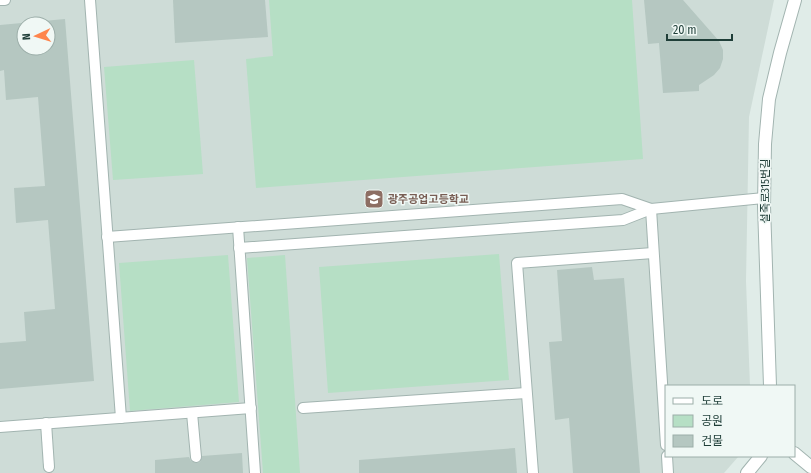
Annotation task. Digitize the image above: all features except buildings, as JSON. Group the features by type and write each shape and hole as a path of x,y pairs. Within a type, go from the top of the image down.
{"street":[{"name":"설죽로315번길","path":"770,385 764,198 764,144 769,99 795,0"},
{"path":"795,454 811,467"},
{"path":"747,473 760,457"}],"lane":[{"path":"0,0 5,0"},
{"path":"90,0 121,418"},
{"path":"239,248 623,220 651,209 764,198"},
{"path":"107,237 622,199 651,209"},
{"path":"651,209 665,429"},
{"path":"238,227 255,473"},
{"path":"533,473 517,263 654,253"},
{"path":"303,408 526,393"},
{"path":"0,427 251,408"},
{"path":"192,413 196,457"},
{"path":"46,423 49,467"},
{"path":"667,457 668,473"}],"shaded area":[{"name":"광주공업고등학교","path":"0,0 774,0 749,117 746,281 750,385 665,385 665,457 738,457 724,473 0,473"}],"green space":[{"path":"269,0 632,0 643,159 256,188 246,59 273,56"},
{"path":"194,60 203,174 113,180 104,67"},
{"path":"499,254 509,380 328,393 319,267"},
{"path":"228,255 239,402 130,411 119,263"},
{"path":"285,255 300,473 263,473 247,258"}],"place":[{"name":"광주공업고등학교","path":"374,199"}]}
